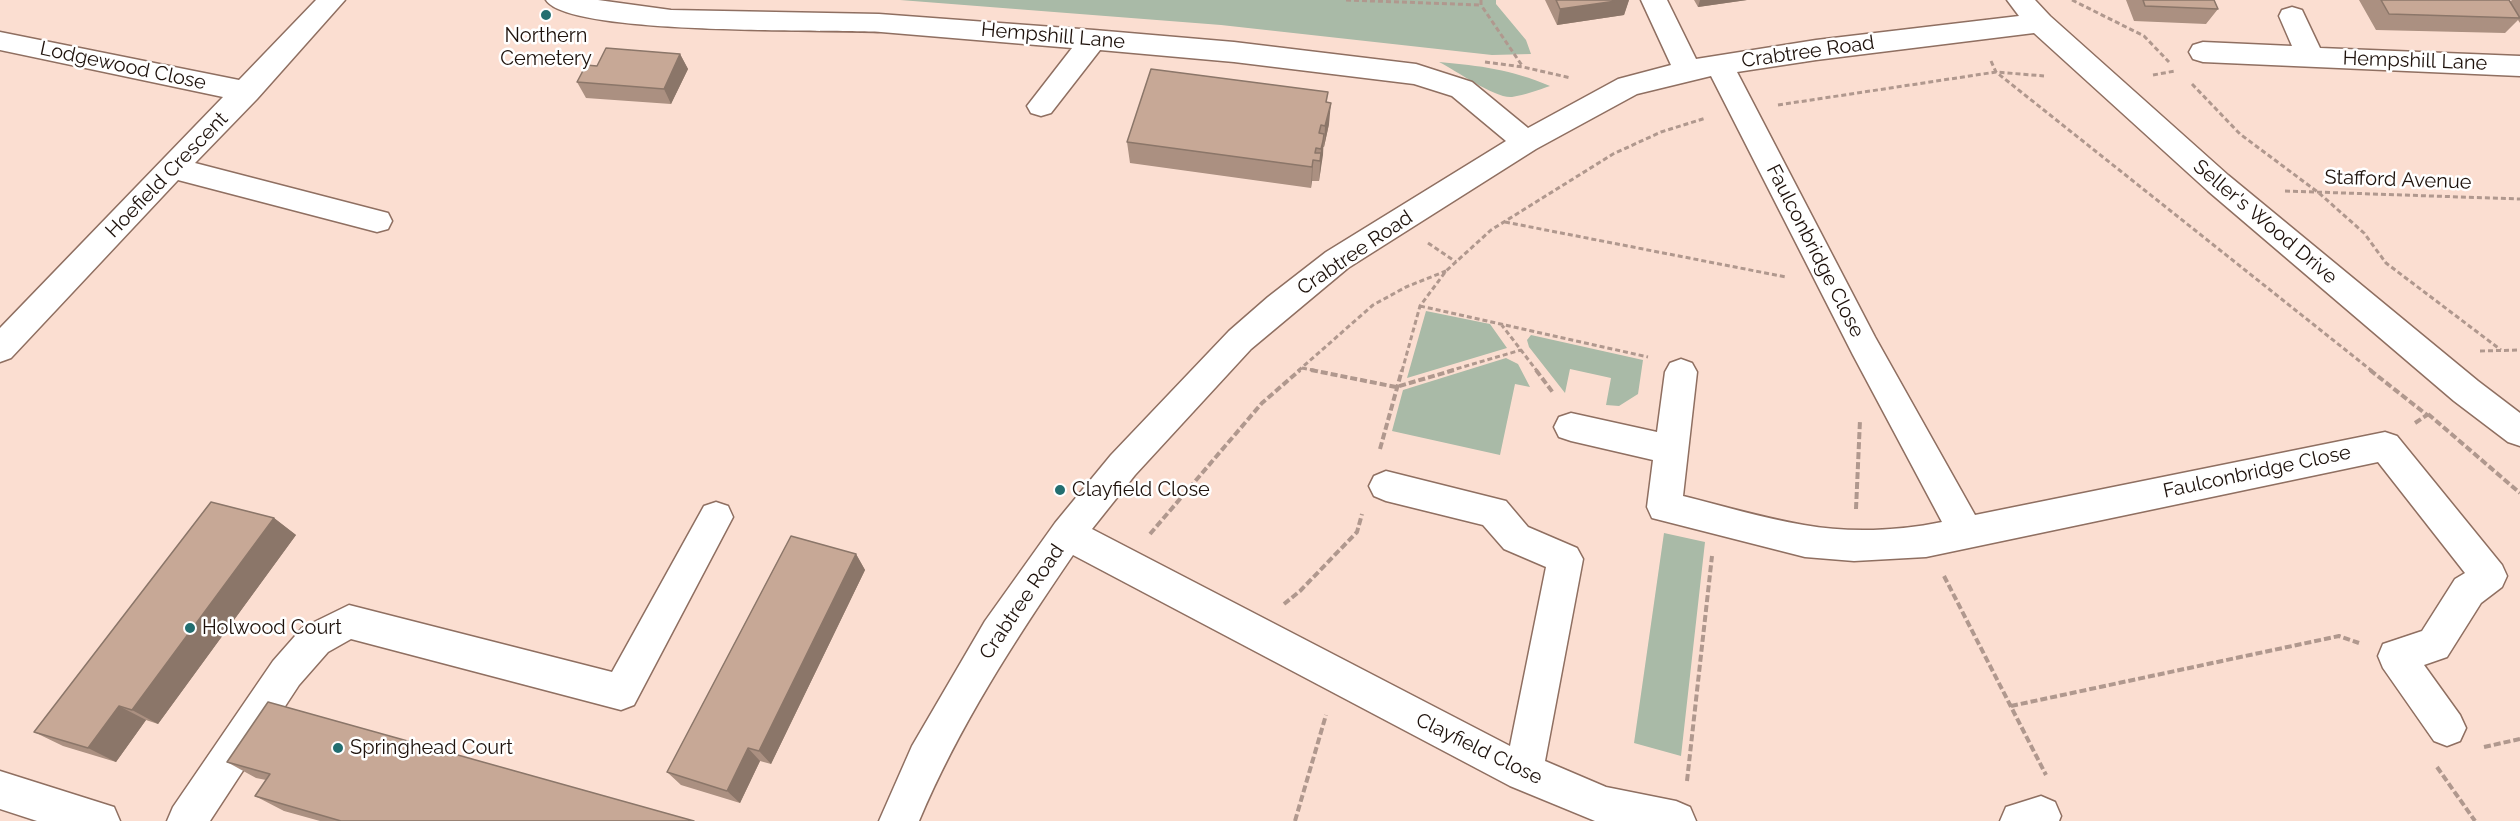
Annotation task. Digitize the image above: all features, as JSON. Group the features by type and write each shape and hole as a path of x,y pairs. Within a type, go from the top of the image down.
{"street":[{"name":"Hoefield Crescent","path":"0,349 247,92 332,0"},
{"name":"Hempshill Lane","path":"559,0 575,6 671,19 879,23 1234,52 1416,74 1462,89 1526,142"},
{"path":"1653,0 1677,52 1689,70"},
{"name":"Seller's Wood Drive","path":"2020,0 2040,23 2218,183 2466,391 2520,432"},
{"path":"2292,16 2310,56"},
{"name":"Crabtree Road","path":"899,821 926,759 998,633 1067,534 1138,449 1240,340 1337,260 1526,142 1628,86 1689,70 1816,50 2040,23"},
{"path":"1041,106 1094,39"},
{"name":"Lodgewood Close","path":"0,40 247,92"},
{"name":"Hempshill Lane","path":"2203,52 2520,66"},
{"name":"Faulconbridge Close","path":"1719,65 1833,286 1966,532"},
{"path":"173,168 377,221"},
{"name":"Faulconbridge Close","path":"1682,372 1670,449 1665,507 1805,541 1854,545 1926,541 2385,446"},
{"path":"1571,427 1670,449"},
{"path":"2385,446 2489,576 2468,591 2434,645 2396,656 2451,745"},
{"path":"1386,486 1494,512 1516,538 1565,559 1524,773"},
{"path":"187,821 286,673 315,640 349,622 621,692 716,517"},
{"name":"Clayfield Close","path":"1067,534 1524,773 1607,814 1676,821"},
{"path":"0,790 100,821"}],"path":[{"path":"1346,0 1481,5"},
{"path":"1481,0 1481,5 1523,67"},
{"path":"2072,0 2144,36 2240,134 2319,193 2364,233 2386,263 2501,350"},
{"path":"1975,31 1996,72 2427,415 2385,446"},
{"path":"1379,450 1420,306 1446,271 1491,230 1613,154 1689,121 1743,110 1996,72 2104,80 2172,74 2203,52"},
{"name":"Stafford Avenue","path":"2275,191 2520,199"},
{"path":"1504,221 1833,286"},
{"path":"1125,565 1196,477 1262,402 1373,305 1406,287 1446,271"},
{"path":"1420,306 1669,362 1682,372"},
{"path":"1501,323 1557,398 1571,427"},
{"path":"1301,368 1396,387 1521,350"},
{"path":"2473,351 2520,350"},
{"path":"1854,545 1861,417"},
{"path":"1251,631 1300,591 1357,532 1363,512"},
{"path":"1686,786 1716,519"},
{"path":"1926,541 2049,781 2031,819"},
{"path":"2011,706 2339,636 2396,656"},
{"path":"1295,821 1337,676"},
{"path":"2475,821 2451,745 2520,739"}],"green space":[{"path":"900,0 1496,0 1496,4 1526,40 1531,54 1492,55 1221,25"},
{"path":"1439,62 1495,69 1550,86 1522,95 1505,96 1496,94"},
{"path":"1426,311 1490,324 1507,348 1407,378"},
{"path":"1531,335 1643,360 1638,394 1619,406 1606,405 1611,378 1570,369 1565,393 1529,347 1527,340"},
{"path":"1506,358 1518,364 1530,387 1515,384 1500,455 1392,431 1403,390"},
{"path":"1664,533 1705,542 1681,756 1634,743"}],"building":[{"path":"1556,0 1623,0 1560,9"},
{"path":"2143,0 2214,0 2218,9 2145,6"},
{"path":"2381,0 2509,0 2520,18 2389,14"},
{"path":"606,48 680,54 664,89 577,82 586,65 597,66"},
{"path":"1151,69 1328,92 1326,102 1331,103 1325,126 1321,125 1319,133 1324,134 1323,141 1321,149 1316,148 1315,153 1321,153 1320,161 1313,160 1312,167 1127,142"},
{"path":"211,502 274,518 132,710 119,706 88,748 34,732"},
{"path":"791,536 856,554 759,751 748,748 727,791 667,772"},
{"name":"Springhead Court","path":"268,702 694,821 341,821 255,796 270,774 227,762"}],"place":[{"name":"Northern Cemetery","path":"546,15"},
{"name":"Clayfield Close","path":"1060,490"},
{"name":"Holwood Court","path":"190,628"},
{"name":"Springhead Court","path":"338,748"}]}
